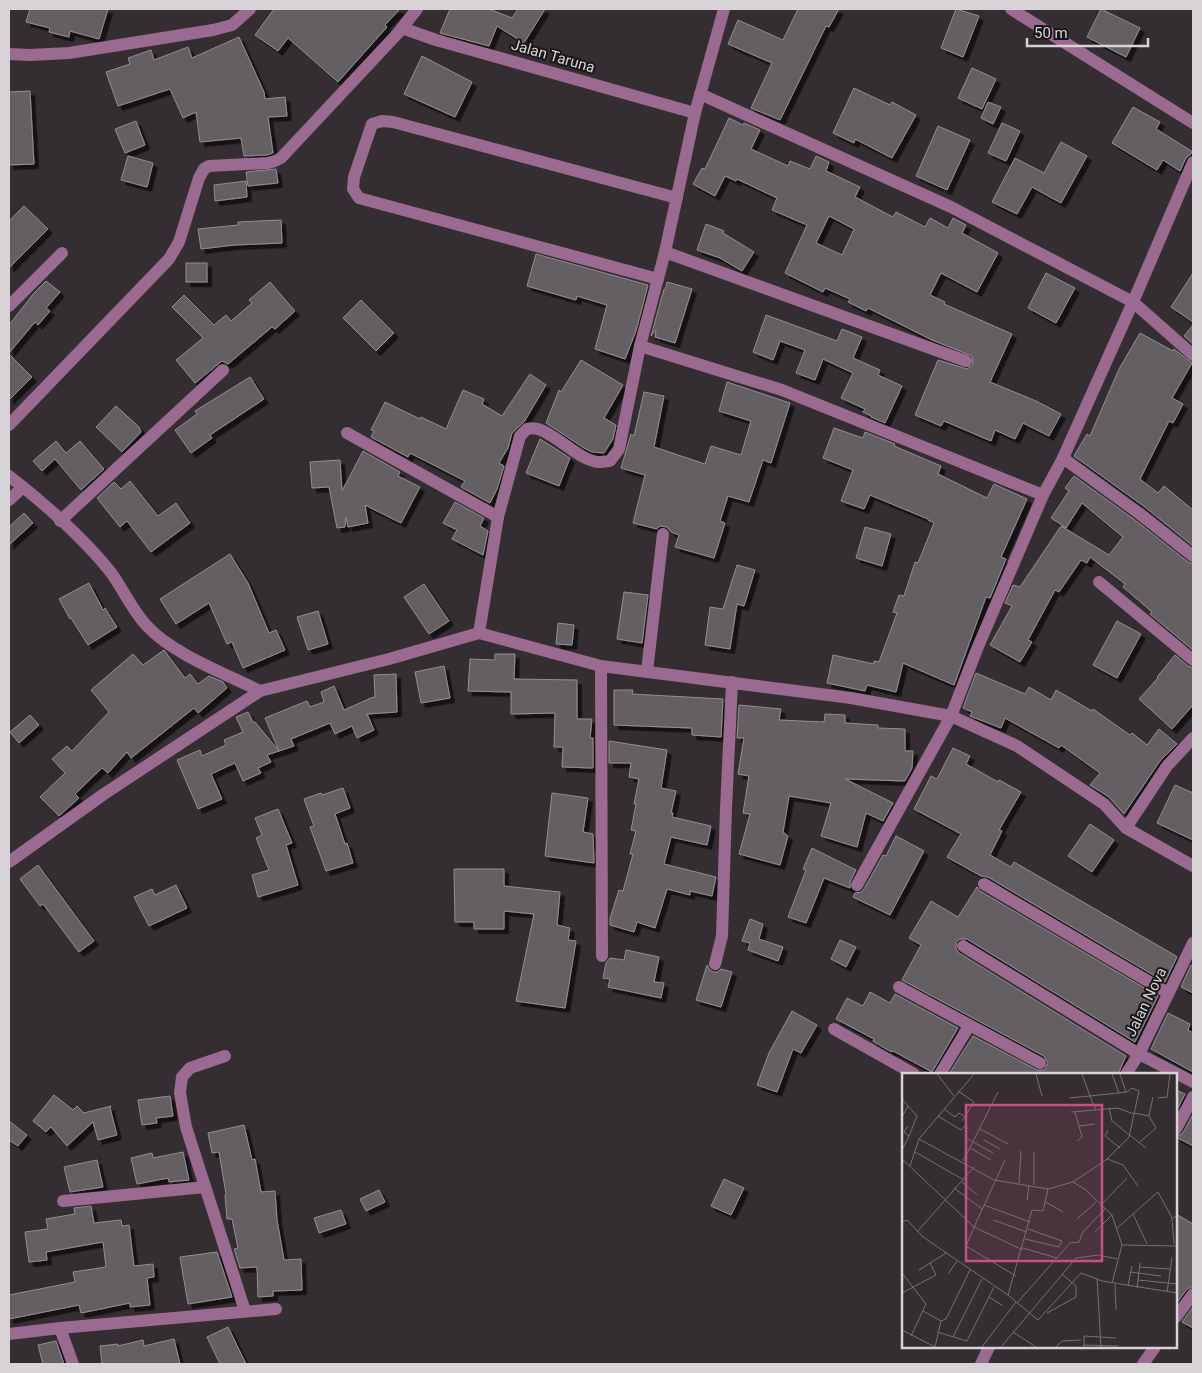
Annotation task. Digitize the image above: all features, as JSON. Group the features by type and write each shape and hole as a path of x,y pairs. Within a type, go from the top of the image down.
{"street":[{"path":"9,54 68,53 213,30 232,25 250,9"},
{"path":"9,425 169,259 179,242 199,178 204,169 209,166 275,162 281,158 418,9"},
{"path":"479,633 498,517 520,436 527,429 538,428 589,459 598,462 610,461 619,449 640,346 665,252 695,113 724,9"},
{"path":"1010,9 1193,123"},
{"name":"Jalan Taruna","path":"402,28 436,40 695,113"},
{"path":"700,94 951,207 1133,302 1193,355"},
{"path":"658,279 359,198 353,189 354,177 372,124 382,121 393,122 677,198"},
{"path":"857,885 951,716 1042,495 1063,458 1193,162"},
{"path":"665,252 966,361"},
{"path":"9,306 62,253"},
{"path":"640,346 782,390 1042,495"},
{"path":"60,521 223,370"},
{"path":"348,433 498,517"},
{"path":"1063,458 1140,514 1193,556"},
{"path":"9,476 92,551 110,572 147,627 175,649 260,691"},
{"path":"9,500 23,487"},
{"path":"647,671 663,534"},
{"path":"1099,582 1193,660"},
{"path":"9,862 104,794 260,691 389,659 479,633 601,666 851,698 951,716 1017,746 1104,804 1126,828 1193,866"},
{"path":"601,666 602,956"},
{"path":"715,964 722,936 732,682"},
{"path":"1126,828 1167,766 1193,738"},
{"path":"984,884 1168,993"},
{"name":"Jalan Nova","path":"1127,1073 1139,1054 1193,943"},
{"path":"963,946 1139,1054 1176,1073"},
{"path":"899,987 1040,1063"},
{"path":"941,1073 969,1026"},
{"path":"834,1029 912,1073"},
{"path":"225,1056 190,1068 182,1077 180,1093 186,1127 245,1311"},
{"path":"1177,1074 1193,1082"},
{"path":"1177,1127 1193,1097"},
{"path":"63,1201 205,1187"},
{"path":"1177,1317 1193,1294"},
{"path":"9,1334 276,1309"},
{"path":"60,1328 73,1364"},
{"path":"981,1364 989,1348"},
{"path":"1143,1364 1154,1348"}],"building":[{"path":"30,9 108,9 99,39 70,31 69,37 49,32 50,28 26,22"},
{"path":"274,9 400,9 385,25 387,27 338,82 288,38 278,51 255,35"},
{"path":"450,9 489,9 512,18 518,9 545,9 524,43 497,26 489,46 440,33"},
{"path":"798,9 839,9 829,27 826,26 780,120 751,108 772,63 728,44 738,20 783,40"},
{"path":"956,9 979,16 963,57 941,48"},
{"path":"1101,9 1140,28 1126,57 1087,37"},
{"path":"239,37 264,92 265,99 285,97 287,116 268,117 273,153 244,156 241,138 200,142 196,112 183,118 170,89 118,106 106,72 130,64 128,58 151,50 154,60 188,47 192,58"},
{"path":"422,56 472,82 455,117 404,94"},
{"path":"972,68 996,79 982,109 958,98"},
{"path":"854,88 890,105 892,102 916,115 892,158 855,139 854,143 833,133"},
{"path":"30,91 34,164 9,165 9,92"},
{"path":"988,102 1001,107 993,124 981,118"},
{"path":"1133,107 1160,122 1156,129 1193,152 1186,158 1180,171 1163,160 1157,170 1112,143"},
{"path":"729,118 760,130 751,149 788,166 790,161 810,169 816,156 829,162 826,171 860,187 855,197 893,217 896,212 925,227 930,218 948,228 953,218 966,225 962,233 998,253 977,292 941,273 930,295 945,302 944,304 1012,334 990,382 1036,401 1061,414 1049,436 1023,423 1015,439 995,430 991,441 944,421 941,426 915,415 938,360 967,369 973,364 972,356 932,340 868,308 866,311 848,302 850,299 825,288 823,292 785,273 807,225 772,210 777,198 737,179 736,181 725,176 715,196 693,184 702,168 705,169","holes":["829,216 854,229 842,255 816,243"]},
{"path":"136,121 145,145 125,153 115,129"},
{"path":"1002,123 1020,131 1006,161 988,153"},
{"path":"938,126 970,140 947,190 916,176"},
{"path":"1061,142 1087,156 1061,203 1032,187 1017,214 992,202 1015,158 1044,173"},
{"path":"128,156 153,163 147,187 121,180"},
{"path":"276,169 278,183 248,186 246,172"},
{"path":"246,181 247,197 215,201 214,185"},
{"path":"24,206 48,229 9,268 9,221"},
{"path":"281,220 282,243 234,245 201,249 198,229 238,225 238,222"},
{"path":"706,224 724,231 723,233 754,252 742,271 720,258 697,250"},
{"path":"536,254 648,285 636,331 625,359 595,349 607,305 577,296 576,300 527,286"},
{"path":"186,263 207,263 207,282 186,282"},
{"path":"1046,273 1075,288 1056,323 1028,308"},
{"path":"1193,273 1193,322 1171,307"},
{"path":"46,281 60,292 46,308 50,311 38,325 35,322 9,353 9,325"},
{"path":"270,282 295,311 275,329 272,327 228,364 222,361 195,383 176,360 203,338 172,307 184,295 214,325 226,315 231,321 252,303 249,300"},
{"path":"667,282 692,289 675,343 655,337 656,330 651,336"},
{"path":"361,300 394,333 376,351 343,318"},
{"path":"766,315 837,341 842,329 862,337 853,358 880,370 878,375 902,386 885,423 863,412 865,409 841,398 853,373 823,359 815,380 796,373 805,350 780,341 773,360 753,352"},
{"path":"1193,325 1193,344 1184,336"},
{"path":"1140,333 1173,351 1174,349 1192,363 1172,398 1183,404 1173,423 1169,421 1140,479 1158,493 1164,486 1193,510 1193,546 1145,507 1074,456 1087,434 1090,436 1119,369"},
{"path":"9,354 32,377 9,400"},
{"path":"581,360 623,385 604,418 616,425 613,439 604,453 592,452 584,448 546,423 559,390 561,392"},
{"path":"530,374 546,385 524,422 512,433 508,448 499,463 504,466 497,489 490,503 461,487 465,481 410,453 408,457 371,437 374,431 371,430 385,402 446,429 463,390 484,399 482,404 502,416"},
{"path":"250,377 264,399 210,435 212,438 191,453 175,430 197,414 195,411"},
{"path":"727,382 790,403 771,463 763,460 749,502 728,496 720,521 725,523 714,558 675,547 679,535 671,532 667,527 660,526 657,529 633,523 645,475 621,468 631,434 634,436 644,392 664,396 654,447 705,464 711,446 741,455 751,421 719,411"},
{"path":"116,406 139,427 141,432 122,452 96,427"},
{"path":"834,428 863,438 865,432 895,444 894,446 941,466 938,474 987,498 994,484 1027,499 1001,557 1006,559 990,598 986,597 954,685 903,663 896,692 867,685 865,691 827,683 833,655 874,664 874,661 879,662 897,613 893,612 899,595 904,596 915,562 918,563 934,523 870,495 864,509 841,501 853,470 823,458"},
{"path":"540,439 570,458 559,486 526,473"},
{"path":"56,441 66,453 80,441 104,469 81,490 55,459 42,471 33,461"},
{"path":"363,451 400,472 398,476 420,487 401,523 365,505 368,523 348,527 346,517 345,527 337,528 329,487 312,488 310,462 340,460 342,491"},
{"path":"1074,476 1193,564 1193,650 1150,614 1152,612 1123,587 1125,584 1090,557 1087,563 1081,560 1059,592 1055,590 1028,640 1032,642 1020,662 990,645 1012,606 1005,603 1013,585 1020,587 1061,526 1109,555 1123,537 1082,503 1066,528 1051,518 1069,491 1065,488"},
{"path":"130,481 158,516 176,503 190,523 151,552 127,521 120,527 97,498 114,482 121,489"},
{"path":"455,502 484,518 480,526 488,531 483,555 452,539 457,530 443,523"},
{"path":"24,513 33,523 9,545 9,527"},
{"path":"865,527 891,534 882,566 856,558"},
{"path":"230,554 248,583 269,633 276,630 285,650 243,668 232,642 227,644 209,603 176,624 160,599"},
{"path":"737,565 755,570 744,606 737,604 730,649 705,645 710,607 723,609"},
{"path":"89,583 103,610 105,608 117,627 88,645 59,599"},
{"path":"424,584 449,621 429,634 404,597"},
{"path":"624,592 648,595 642,643 617,639"},
{"path":"318,611 328,644 308,650 297,617"},
{"path":"1117,621 1141,634 1117,678 1093,665"},
{"path":"558,623 574,625 572,645 556,644"},
{"path":"164,650 185,678 190,674 198,684 209,676 223,682 227,688 198,713 194,708 131,758 127,752 108,773 102,768 75,794 79,798 59,816 40,797 65,773 52,759 67,746 72,751 109,712 91,690 133,654 143,665"},
{"path":"495,654 515,654 514,679 577,680 577,719 592,719 590,738 593,738 593,768 562,767 563,747 554,747 555,713 511,714 511,692 468,691 470,659 495,660"},
{"path":"1175,655 1193,668 1193,705 1172,729 1139,699"},
{"path":"444,666 450,698 421,703 415,672"},
{"path":"976,673 1025,694 1029,687 1051,700 1056,690 1092,711 1093,709 1130,735 1132,733 1147,745 1159,729 1177,744 1160,761 1124,814 1109,797 1090,785 1100,773 1061,745 1059,748 1005,718 1001,728 970,716 972,712 963,708"},
{"path":"396,674 397,712 367,714 374,730 357,738 352,726 335,734 330,723 291,739 294,746 279,751 265,718 307,701 310,707 324,702 321,692 334,686 344,710 375,697 374,675"},
{"path":"614,690 633,690 632,694 723,699 721,737 692,735 692,728 614,725"},
{"path":"739,705 781,709 779,720 824,722 825,714 845,715 845,723 878,725 878,728 905,729 905,751 913,751 912,768 905,781 845,779 893,803 883,821 866,813 857,847 821,836 831,803 789,796 783,832 788,836 780,865 739,854 750,814 743,813 749,776 738,774 744,738 737,738"},
{"path":"248,712 253,722 279,751 267,755 271,762 258,768 261,773 243,781 235,763 211,774 222,799 198,809 177,760 200,750 202,756 226,745 224,740 243,732 236,717"},
{"path":"30,715 39,725 19,743 10,732"},
{"path":"609,741 667,750 661,788 676,791 671,813 673,813 672,817 711,826 707,845 671,837 664,864 716,877 712,896 690,891 690,895 667,889 655,928 637,922 634,932 610,925 610,918 619,890 623,891 633,854 630,854 636,831 631,830 639,779 629,777 631,763 609,763"},
{"path":"953,748 970,756 966,764 998,782 999,780 1021,792 999,830 1002,831 990,855 1011,867 1014,862 1176,956 1165,982 988,877 981,876 947,857 961,834 914,809 931,776 937,779"},
{"path":"1175,785 1193,793 1193,840 1157,823"},
{"path":"343,788 350,808 335,814 353,863 326,871 310,827 314,826 304,799"},
{"path":"552,793 588,798 583,832 593,834 594,863 545,856"},
{"path":"278,809 292,843 286,845 298,885 258,897 252,875 269,870 256,838 262,835 255,818"},
{"path":"1090,824 1114,840 1092,872 1068,856"},
{"path":"896,836 924,851 890,915 853,897 855,893 861,892 864,889 883,855 886,856"},
{"path":"812,848 856,870 850,882 850,888 824,878 806,923 788,917 806,870 803,869"},
{"path":"38,865 94,941 79,952 43,904 40,906 20,879"},
{"path":"454,869 504,869 504,886 560,892 557,925 570,928 568,940 576,941 565,1008 516,1001 534,914 504,911 504,929 474,929 474,922 455,922"},
{"path":"176,885 187,908 149,926 134,897 152,889 155,895"},
{"path":"977,887 980,891 1158,996 1135,1042 967,939 960,939 956,942 956,949 959,953 1126,1056 1118,1073 950,1073 973,1036 1037,1070 1044,1070 1048,1063 1044,1056 902,980 921,945 909,938 931,901 958,917"},
{"path":"750,919 763,924 759,939 783,947 778,961 748,950 750,943 742,941"},
{"path":"840,940 856,947 846,967 831,959"},
{"path":"626,950 659,957 654,982 664,983 661,998 608,987 610,979 603,978 606,963 610,958 624,960"},
{"path":"707,965 713,972 718,972 721,969 732,972 721,1007 696,1000"},
{"path":"1191,965 1193,966 1193,993 1181,987"},
{"path":"870,992 890,1003 895,994 958,1028 932,1072 886,1049 873,1041 874,1039 836,1019 847,998 863,1006"},
{"path":"792,1011 817,1025 801,1053 793,1049 777,1092 757,1085 769,1053"},
{"path":"1168,1013 1190,1024 1188,1030 1193,1033 1193,1072 1151,1049"},
{"path":"1177,1090 1185,1094 1177,1110"},
{"path":"54,1095 73,1110 77,1106 84,1113 111,1106 117,1135 98,1140 93,1122 67,1146 51,1127 46,1132 33,1121"},
{"path":"170,1096 173,1116 156,1118 157,1123 142,1125 138,1100"},
{"path":"1193,1114 1193,1146 1177,1138 1183,1133"},
{"path":"9,1121 27,1135 18,1146 9,1140"},
{"path":"244,1125 252,1160 255,1159 261,1192 275,1191 277,1220 284,1260 301,1259 302,1290 273,1291 273,1296 258,1297 257,1267 240,1268 234,1249 238,1248 232,1219 227,1219 226,1194 219,1152 212,1153 208,1133"},
{"path":"183,1152 189,1180 169,1182 168,1178 137,1184 131,1158 152,1153 153,1158"},
{"path":"97,1160 103,1187 70,1192 64,1167"},
{"path":"724,1179 744,1188 731,1215 711,1206"},
{"path":"379,1190 385,1202 366,1211 360,1199"},
{"path":"91,1206 94,1223 121,1220 122,1226 129,1225 134,1266 153,1264 154,1277 147,1278 150,1305 130,1307 130,1303 81,1313 79,1305 9,1319 9,1295 75,1282 73,1272 106,1267 103,1242 46,1252 47,1260 29,1262 25,1232 48,1229 46,1219 75,1214 74,1208"},
{"path":"341,1210 346,1224 319,1233 314,1218"},
{"path":"1177,1215 1193,1224 1193,1286 1187,1289 1177,1303"},
{"path":"217,1252 232,1297 188,1304 180,1257"},
{"path":"1193,1307 1193,1328 1182,1322"},
{"path":"228,1327 246,1364 220,1364 207,1337"},
{"path":"174,1339 180,1364 102,1364 100,1346 118,1344 118,1346 143,1340 144,1346"},
{"path":"56,1341 64,1364 43,1364 38,1345"}]}
